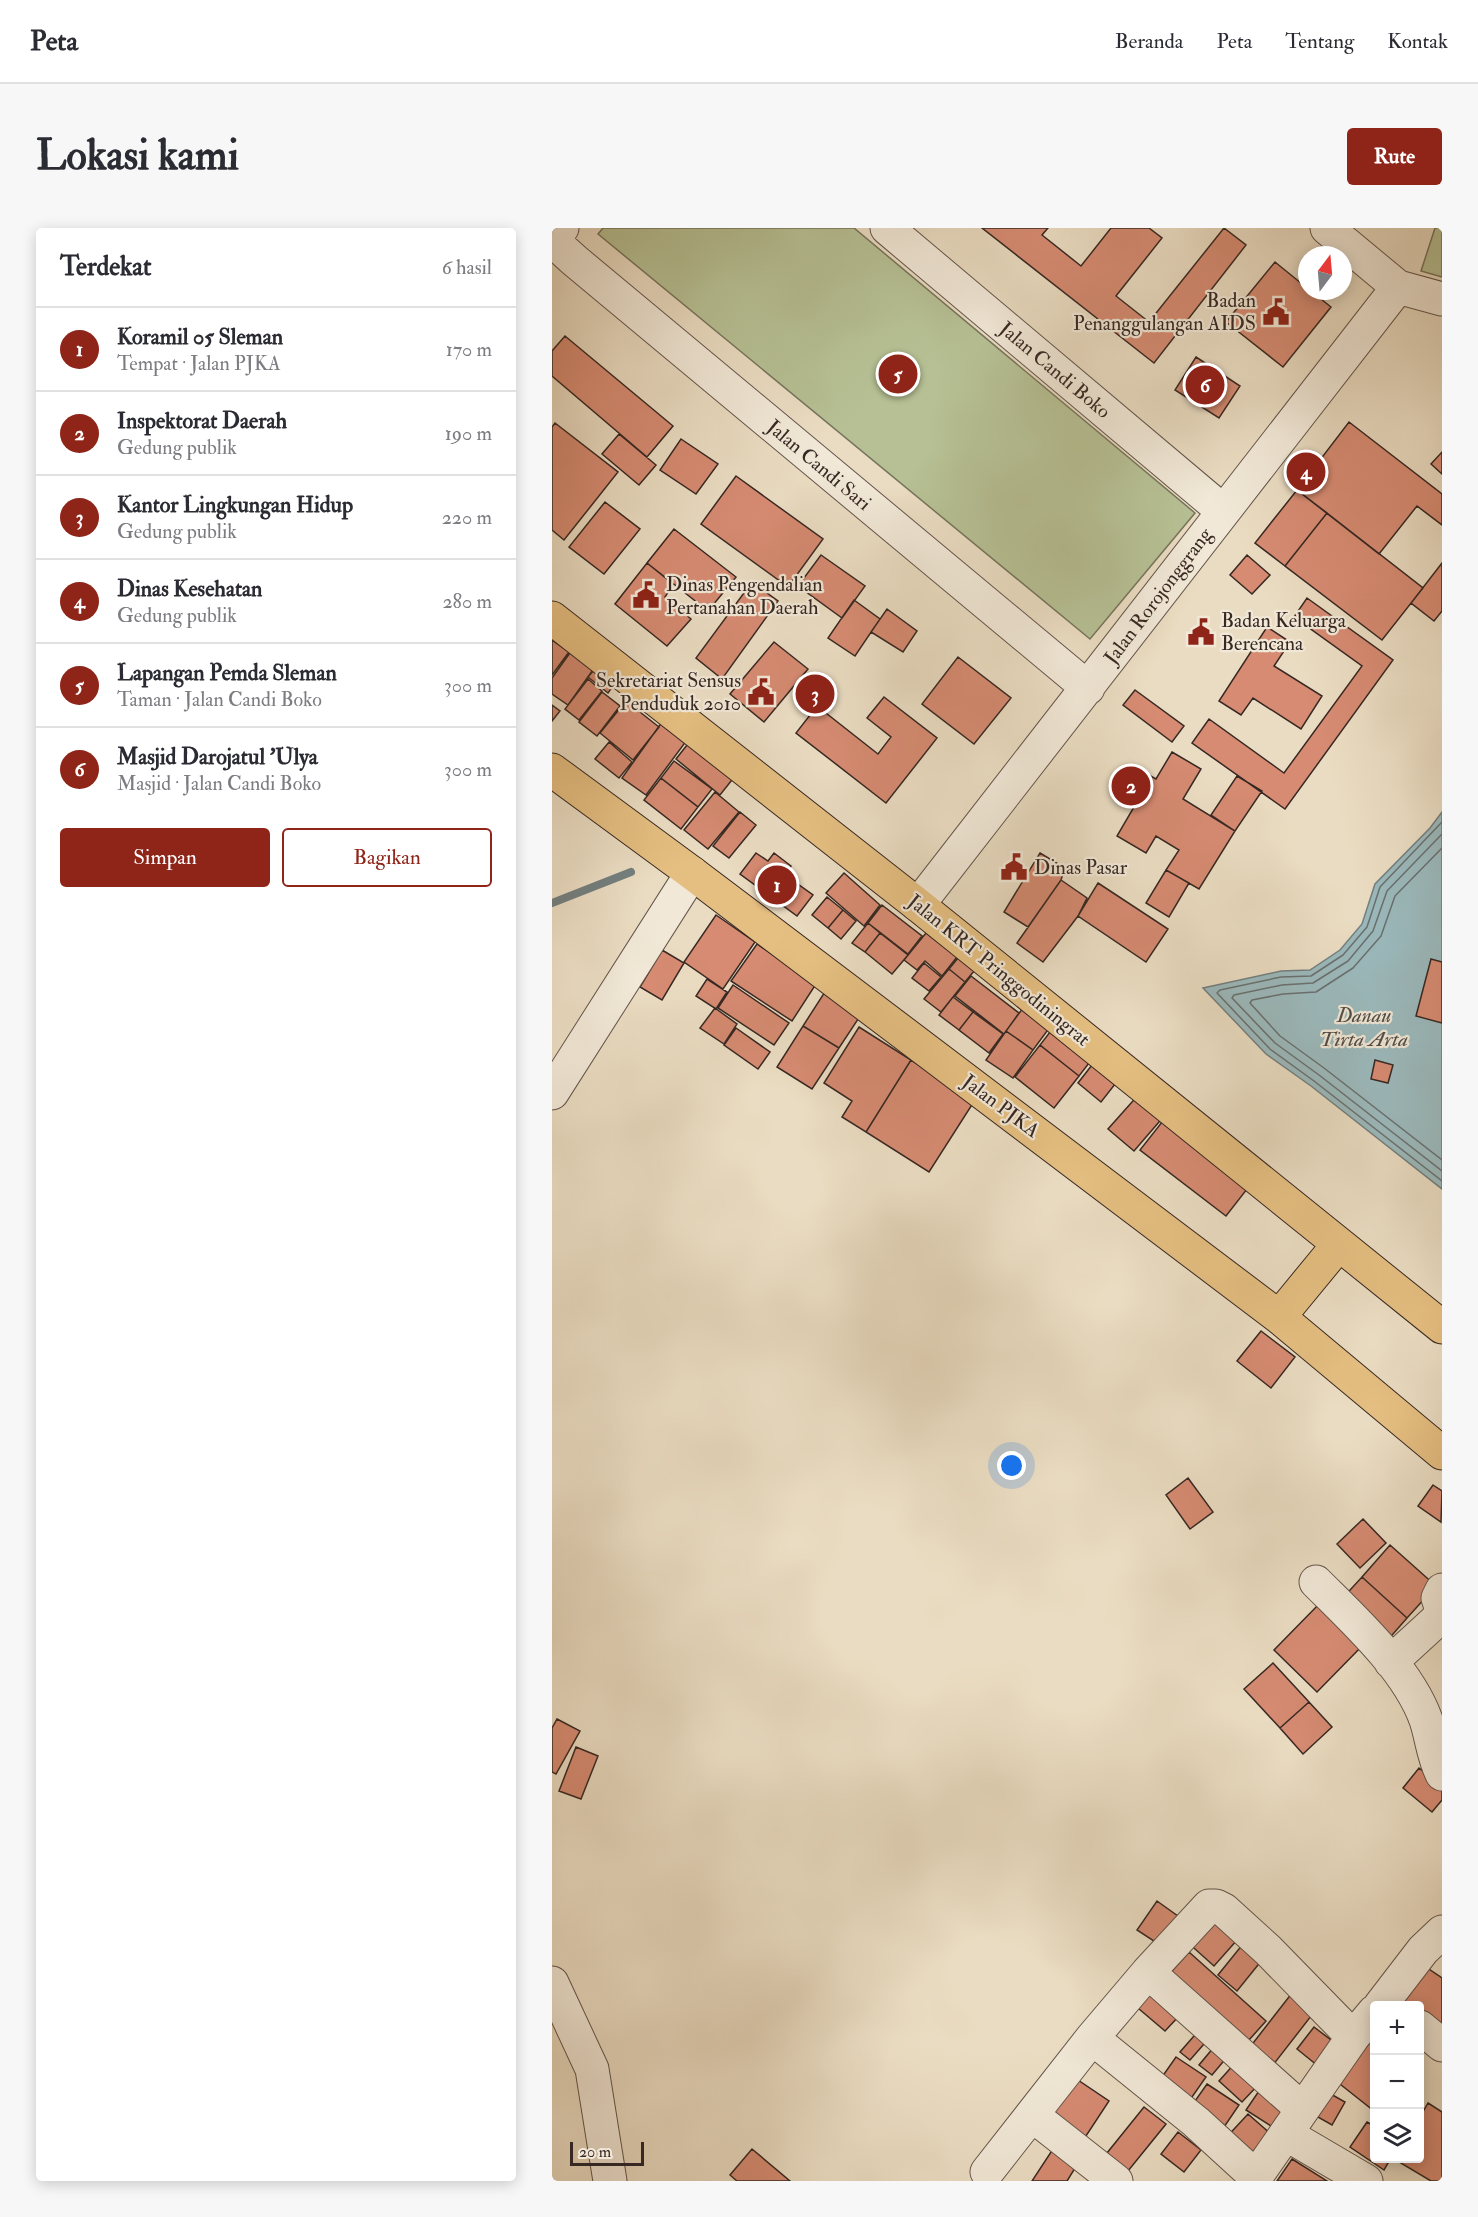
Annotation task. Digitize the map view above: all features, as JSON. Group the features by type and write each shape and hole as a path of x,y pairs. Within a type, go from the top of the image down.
{"main road":[{"name":"Jalan KRT Pringgodiningrat","path":"552,618 918,904 1442,1327"},
{"name":"Jalan PJKA","path":"552,770 692,873 1279,1317 1442,1453"},
{"path":"1279,1317 1340,1244"}],"street":[{"path":"552,240 562,228"},
{"name":"Jalan Candi Boko","path":"887,228 1223,511"},
{"path":"1327,228 1398,287 1442,299"},
{"name":"Jalan Candi Sari","path":"552,240 1088,688"},
{"name":"Jalan Rorojonggrang","path":"918,904 1398,287"},
{"path":"552,1093 692,873"},
{"path":"1316,1582 1374,1640 1402,1677 1426,1720 1435,1759 1442,1774"},
{"path":"1391,1662 1439,1618 1441,1607 1438,1598 1442,1590"},
{"path":"989,2178 1032,2115 1092,2038 1148,1972 1209,1906 1216,1906 1224,1910 1268,1950 1353,2037"},
{"path":"1387,2001 1423,1950 1442,1932"},
{"path":"1148,1972 1294,2122 1366,2181"},
{"path":"552,1983 592,2069 610,2181"},
{"path":"1092,2038 1196,2122 1255,2179 1353,2037 1370,2019"},
{"path":"1424,2031 1442,2045"},
{"path":"1032,2115 1116,2181"}],"green space":[{"path":"603,228 854,228 1195,513 1090,639 598,234"},
{"path":"1435,228 1442,228 1442,277 1421,271"}],"water":[{"name":"Danau Tirta Arta","path":"1442,812 1442,1189 1311,1086 1266,1054 1203,988 1281,971 1310,970 1340,950 1362,924 1375,884 1430,828"}],"building":[{"path":"982,228 1048,228 1042,235 1081,266 1111,228 1149,228 1162,238 1116,296 1149,322 1224,228 1246,245 1154,363"},
{"path":"1275,262 1298,281 1298,300 1322,300 1331,307 1283,367 1226,322"},
{"path":"565,336 673,426 647,457 552,376 552,351"},
{"path":"1196,357 1240,386 1219,418 1175,390"},
{"path":"1349,422 1442,494 1442,525 1417,506 1379,554 1297,490"},
{"path":"555,423 618,472 564,540 552,530 552,427"},
{"path":"619,434 656,465 639,485 602,454"},
{"path":"681,439 718,464 696,494 660,470"},
{"path":"1442,452 1442,474 1431,464"},
{"path":"736,476 823,539 788,587 701,524"},
{"path":"1297,490 1327,513 1285,566 1255,543"},
{"path":"605,502 640,529 604,574 569,547"},
{"path":"1327,513 1423,588 1382,640 1285,566"},
{"path":"674,529 736,577 708,611 647,563"},
{"path":"821,555 865,586 842,618 798,586"},
{"path":"1247,555 1270,575 1252,594 1230,575"},
{"path":"647,563 673,584 665,597 691,619 667,646 615,604"},
{"path":"1442,563 1442,611 1434,621 1411,603"},
{"path":"752,582 778,601 722,679 696,658"},
{"path":"1307,598 1393,660 1285,809 1192,743 1209,719 1284,773 1362,666 1294,617"},
{"path":"854,600 880,619 855,656 828,638"},
{"path":"887,609 917,631 903,652 871,632"},
{"path":"1267,627 1290,642 1274,666 1322,696 1301,729 1253,698 1241,715 1219,701"},
{"path":"552,640 569,652 552,675"},
{"path":"774,642 808,669 764,722 730,694"},
{"path":"572,650 595,667 568,705 552,694 552,678"},
{"path":"958,657 1011,698 974,744 922,704"},
{"path":"599,664 618,679 608,693 588,677"},
{"path":"588,679 602,691 579,720 565,709"},
{"path":"1135,690 1184,726 1172,742 1123,705"},
{"path":"602,692 620,706 597,736 579,722"},
{"path":"884,697 937,738 886,803 796,733 817,706 878,754 891,737 867,718"},
{"path":"626,701 659,727 633,760 600,733"},
{"path":"552,705 560,711 552,721"},
{"path":"662,722 687,740 646,795 622,778"},
{"path":"695,735 739,771 720,795 676,759"},
{"path":"609,742 632,762 619,778 595,759"},
{"path":"1172,752 1201,769 1183,799 1235,831 1199,889 1166,870 1179,850 1156,836 1146,853 1117,836 1134,807 1118,797 1136,768 1156,779"},
{"path":"674,761 712,789 698,807 661,778"},
{"path":"1237,776 1262,791 1235,831 1211,815"},
{"path":"661,778 698,807 681,829 644,800"},
{"path":"715,792 739,812 708,849 684,830"},
{"path":"740,812 756,825 729,858 713,846"},
{"path":"756,853 768,861 774,853 791,866 784,874 813,895 797,916 740,874"},
{"path":"1040,853 1065,868 1061,880 1028,927 1004,912"},
{"path":"1166,870 1189,883 1169,917 1146,903"},
{"path":"844,873 880,905 864,926 826,893"},
{"path":"1061,880 1087,898 1078,916 1043,962 1017,943"},
{"path":"1098,883 1168,929 1146,962 1078,916"},
{"path":"827,897 843,910 828,928 812,915"},
{"path":"882,905 922,936 908,954 868,923"},
{"path":"843,910 856,921 841,939 828,928"},
{"path":"716,915 755,942 723,989 684,962"},
{"path":"868,923 880,933 865,952 852,943"},
{"path":"880,933 908,955 892,974 865,952"},
{"path":"926,933 957,957 942,976 925,961 917,970 904,960"},
{"path":"757,944 816,984 792,1021 731,981"},
{"path":"662,950 684,963 662,1000 640,987"},
{"path":"958,958 974,971 965,982 949,969"},
{"path":"1431,959 1442,962 1442,1023 1416,1016"},
{"path":"924,963 941,977 929,991 912,978"},
{"path":"949,969 965,982 941,1012 924,999"},
{"path":"971,976 1019,1013 1004,1034 955,996"},
{"path":"707,979 727,992 716,1009 696,996"},
{"path":"830,984 866,1007 839,1048 803,1026"},
{"path":"733,985 789,1023 774,1045 718,1008"},
{"path":"953,997 973,1012 959,1030 939,1015"},
{"path":"715,1008 737,1024 724,1044 700,1028"},
{"path":"1023,1008 1050,1027 1033,1050 1006,1031"},
{"path":"973,1012 1003,1034 989,1053 959,1030"},
{"path":"1057,1023 1096,1054 1079,1076 1040,1045"},
{"path":"803,1026 839,1048 812,1089 777,1067"},
{"path":"859,1027 911,1060 866,1132 842,1117 852,1101 824,1083"},
{"path":"736,1028 770,1052 758,1069 724,1045"},
{"path":"1006,1031 1033,1050 1013,1078 986,1060"},
{"path":"1040,1045 1079,1076 1054,1108 1015,1077"},
{"path":"1099,1056 1123,1074 1101,1102 1078,1083"},
{"path":"911,1060 975,1100 929,1172 866,1132"},
{"path":"1375,1060 1393,1065 1388,1083 1371,1079"},
{"path":"1140,1093 1165,1115 1134,1151 1108,1129"},
{"path":"1166,1117 1251,1184 1226,1216 1140,1150"},
{"path":"1261,1331 1295,1357 1271,1388 1237,1361"},
{"path":"1188,1478 1213,1512 1190,1529 1166,1495"},
{"path":"1433,1485 1442,1491 1441,1522 1418,1506"},
{"path":"1363,1519 1386,1543 1360,1568 1337,1544"},
{"path":"1390,1545 1436,1586 1407,1618 1362,1577"},
{"path":"1362,1577 1407,1618 1386,1642 1340,1601"},
{"path":"1321,1602 1364,1644 1317,1692 1274,1650"},
{"path":"1273,1663 1309,1702 1280,1728 1244,1689"},
{"path":"1309,1702 1332,1727 1303,1754 1280,1728"},
{"path":"557,1719 580,1731 556,1774 552,1772 552,1728"},
{"path":"576,1747 598,1756 581,1799 559,1791"},
{"path":"1419,1768 1442,1787 1442,1800 1432,1812 1403,1788"},
{"path":"1157,1901 1182,1919 1163,1947 1137,1930"},
{"path":"1207,1914 1237,1940 1214,1966 1185,1940"},
{"path":"1247,1939 1266,1955 1237,1991 1218,1975"},
{"path":"1189,1952 1266,2021 1240,2050 1163,1981"},
{"path":"1417,1961 1442,1978 1442,2029 1424,2022 1424,2001 1400,2001"},
{"path":"1147,1986 1180,2015 1165,2031 1132,2003"},
{"path":"1292,1993 1315,2011 1266,2074 1243,2056"},
{"path":"1314,2027 1335,2043 1318,2066 1297,2049"},
{"path":"1201,2028 1211,2036 1190,2060 1180,2052"},
{"path":"1367,2032 1370,2035 1370,2108 1331,2077"},
{"path":"1219,2041 1232,2051 1212,2075 1199,2065"},
{"path":"1176,2057 1206,2077 1185,2107 1155,2087"},
{"path":"1236,2062 1259,2084 1242,2102 1219,2081"},
{"path":"1069,2074 1109,2101 1084,2139 1043,2112"},
{"path":"1207,2084 1239,2105 1220,2133 1188,2111"},
{"path":"1261,2088 1293,2108 1279,2131 1246,2110"},
{"path":"1322,2089 1345,2102 1332,2125 1309,2112"},
{"path":"1428,2103 1442,2112 1442,2181 1431,2181 1401,2163 1424,2163 1424,2110"},
{"path":"1144,2107 1166,2124 1128,2171 1107,2153"},
{"path":"1248,2114 1272,2135 1247,2163 1223,2141"},
{"path":"1367,2122 1370,2124 1370,2161 1350,2147"},
{"path":"1178,2132 1201,2150 1184,2172 1161,2154"},
{"path":"752,2149 790,2181 737,2181 730,2175"},
{"path":"1053,2149 1077,2165 1067,2181 1032,2181"},
{"path":"1292,2159 1327,2181 1277,2181"},
{"path":"1374,2163 1388,2163 1384,2170"}],"waterway":[{"path":"552,903 631,872"}],"place":[{"name":"Badan Penanggulangan AIDS","path":"1276,312"},
{"name":"Lapangan Pemda Sleman","path":"898,374"},
{"name":"Masjid Darojatul 'Ulya","path":"1205,385"},
{"name":"Dinas Kesehatan","path":"1306,472"},
{"name":"Dinas Pengendalian Pertanahan Daerah","path":"646,595"},
{"name":"Badan Keluarga Berencana","path":"1201,632"},
{"name":"Sekretariat Sensus Penduduk 2010","path":"761,692"},
{"name":"Kantor Lingkungan Hidup","path":"815,694"},
{"name":"Inspektorat Daerah","path":"1131,786"},
{"name":"Dinas Pasar","path":"1014,867"},
{"name":"Koramil 05 Sleman","path":"777,885"}]}
